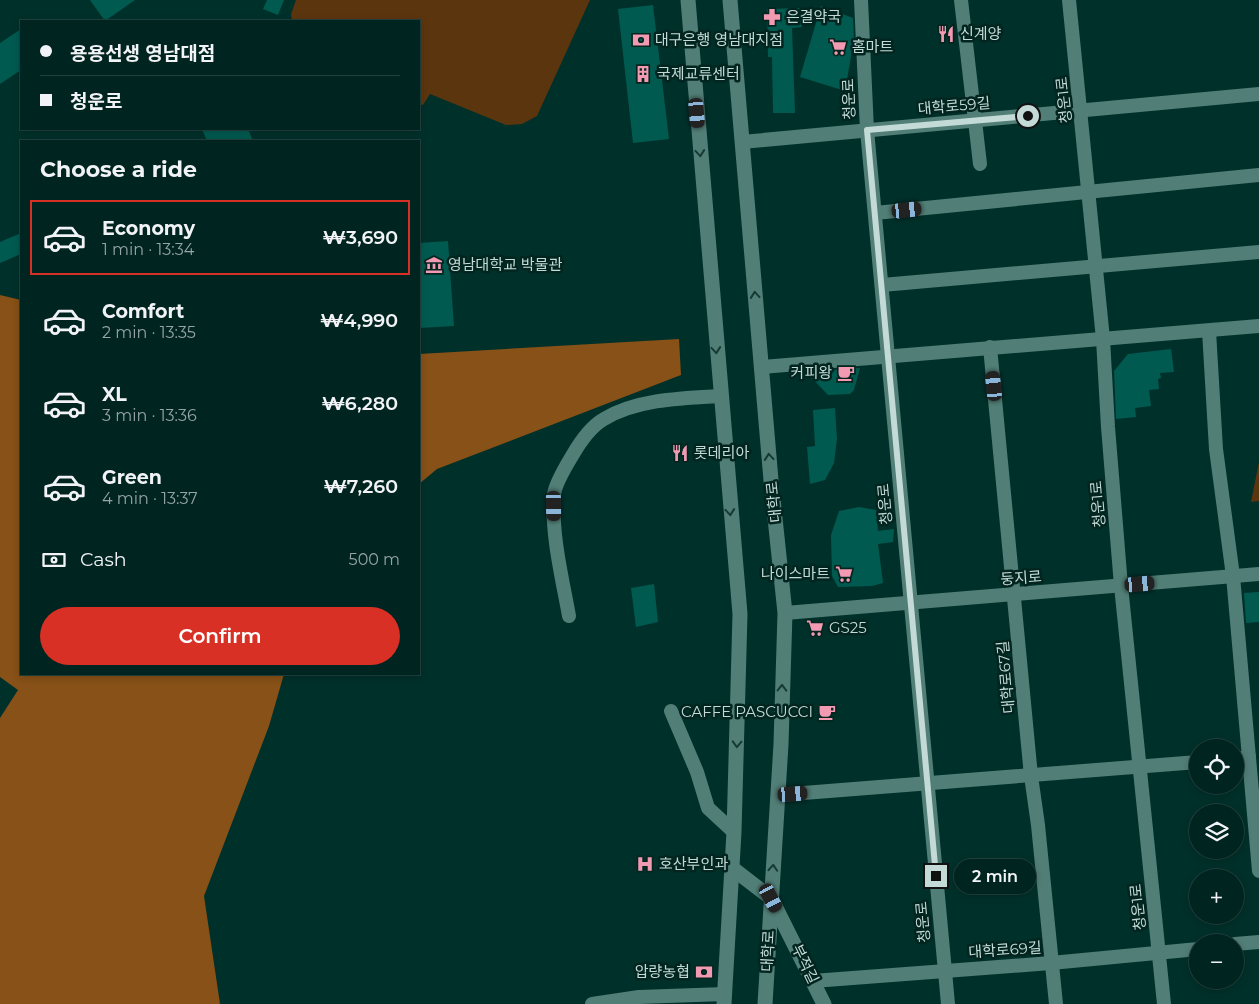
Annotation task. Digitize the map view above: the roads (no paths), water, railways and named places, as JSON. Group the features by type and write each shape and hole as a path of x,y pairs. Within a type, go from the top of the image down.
{"main road":[{"path":"688,0 720,396 740,614 734,832 724,999"},
{"name":"대학로","path":"730,0 761,367 785,613 778,795 765,1004"},
{"path":"732,868 771,898"},
{"name":"부적길","path":"771,898 824,1004"}],"street":[{"name":"청운로","path":"861,0 867,130 948,1004"},
{"path":"961,0 980,164"},
{"name":"청운1로","path":"1069,0 1082,112 1103,339 1121,586 1164,1004"},
{"name":"대학로59길","path":"742,142 974,120 1082,112 1259,94"},
{"path":"875,213 1259,175"},
{"path":"882,286 1259,252"},
{"path":"761,367 1259,326"},
{"path":"1210,331 1216,449 1233,576 1241,739"},
{"name":"대학로67길","path":"990,347 1031,776 1038,824 1056,1004"},
{"path":"569,616 558,556 554,492 567,463 584,437 602,419 620,410 658,402 720,396"},
{"name":"둥지로","path":"785,613 1259,574"},
{"path":"671,711 697,772 708,808 734,832"},
{"path":"778,795 1189,763"},
{"path":"1244,771 1259,871"},
{"path":"1244,943 1259,942"},
{"name":"대학로69길","path":"813,981 1052,963 1189,950"},
{"path":"592,1004 639,998 724,999"}],"place":[{"name":"은결약국","path":"772,17"},
{"name":"신계양","path":"946,34"},
{"name":"대구은행 영남대지점","path":"641,40"},
{"name":"홈마트","path":"838,47"},
{"name":"국제교류센터","path":"643,74"},
{"name":"영남대학교 박물관","path":"434,265"},
{"name":"커피왕","path":"846,373"},
{"name":"롯데리아","path":"680,453"},
{"name":"나이스마트","path":"844,574"},
{"name":"GS25","path":"815,628"},
{"name":"CAFFE PASCUCCI","path":"827,712"},
{"name":"호산부인과","path":"645,864"},
{"name":"압량농협","path":"704,972"}]}
